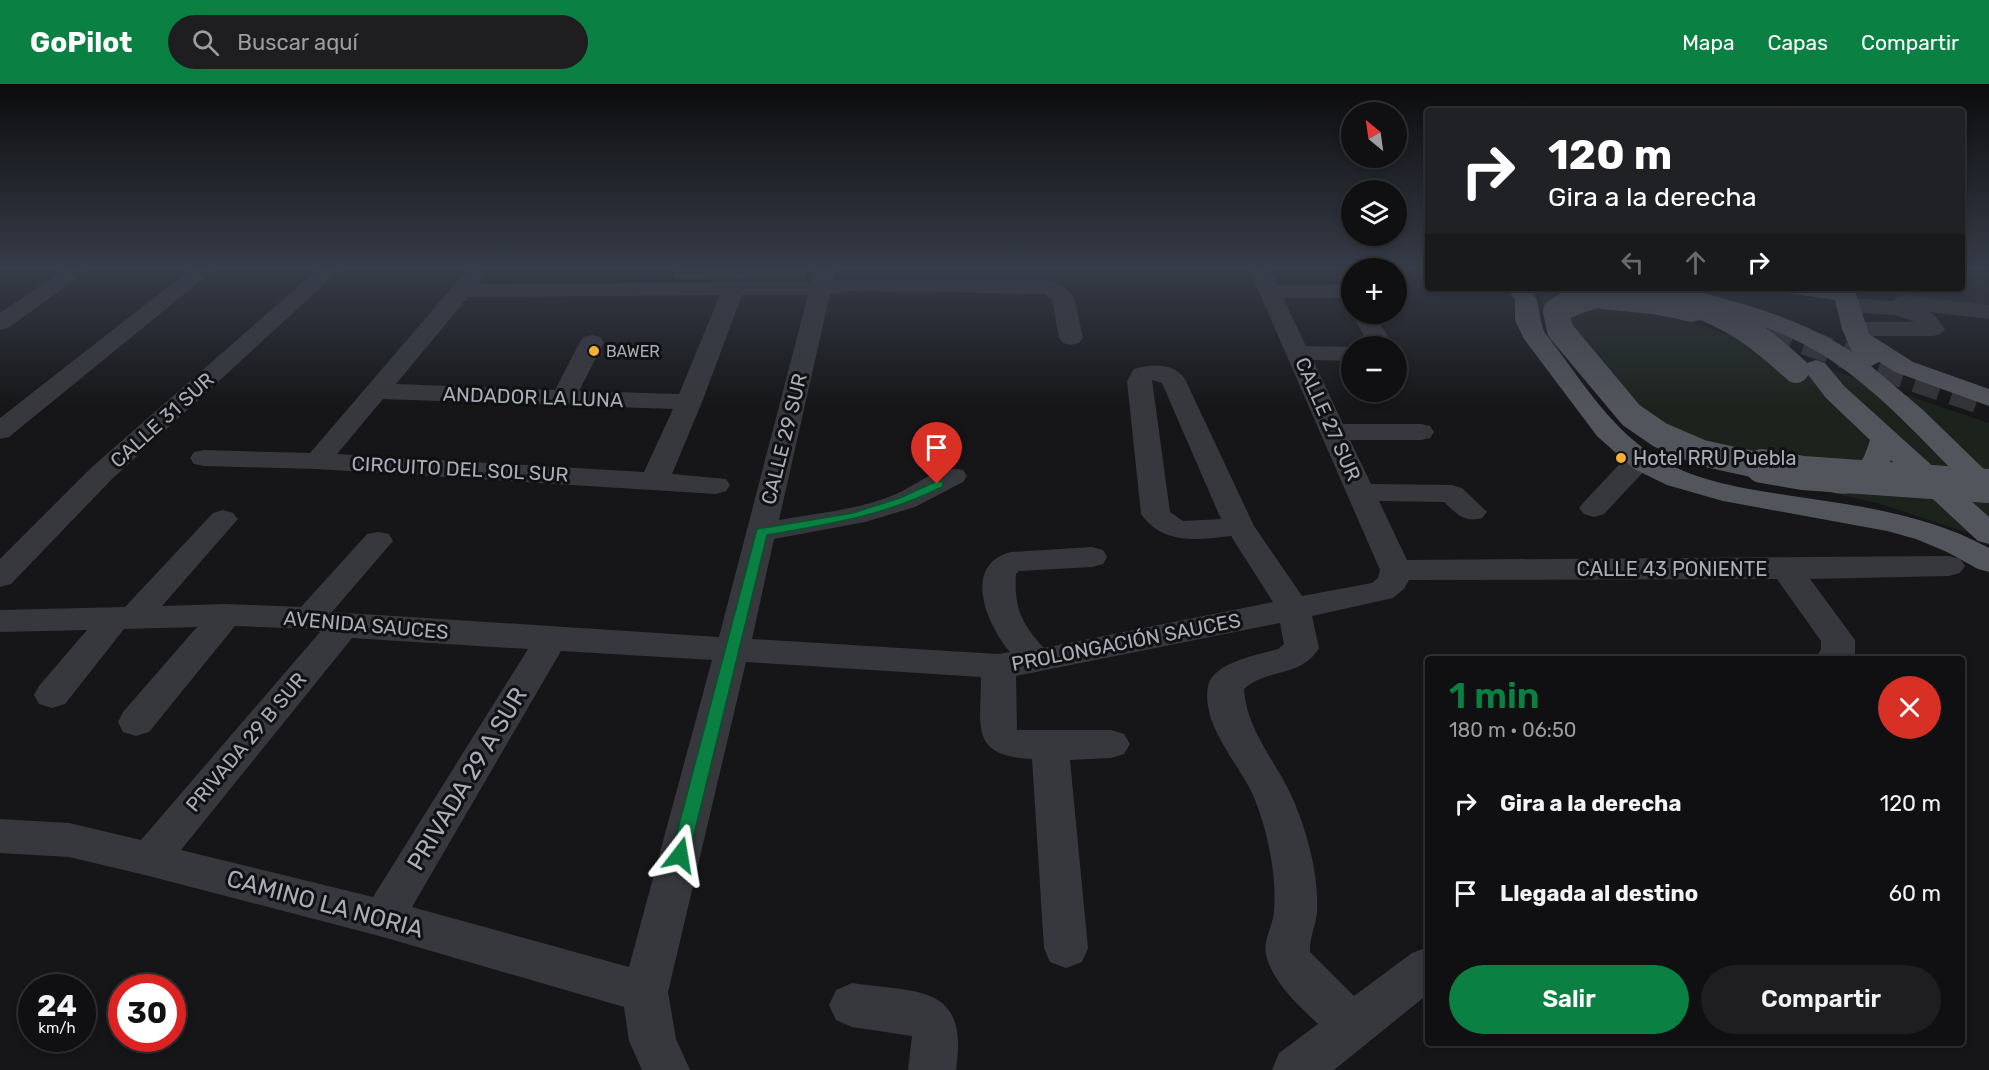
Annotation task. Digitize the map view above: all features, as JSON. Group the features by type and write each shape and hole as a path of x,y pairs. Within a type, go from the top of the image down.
{"main road":[{"path":"1527,315 1533,334 1608,431 1639,460 1697,486 1744,497 1882,519 1923,531 1967,548 1989,562"},
{"path":"1557,315 1560,330 1631,415 1660,435 1702,453 1753,465 1803,473 1989,488"},
{"path":"1567,315 1563,318 1564,338 1641,435 1662,451 1703,474 1735,484 1785,490 1828,490 1859,482 1876,465 1885,438"},
{"path":"1692,315 1735,324 1712,315"},
{"path":"1721,315 1806,369 1835,392 1989,534"},
{"path":"1748,315 1810,339 1848,362 1891,397 1989,488"},
{"path":"1749,315 1806,369"},
{"path":"1850,315 1868,360 1891,397"},
{"path":"1856,334 1904,367 1989,398"}],"street":[{"path":"4,430 148,315"},
{"name":"CALLE 31 SUR","path":"0,577 102,473 279,315"},
{"path":"317,461 441,315"},
{"path":"655,480 723,315"},
{"name":"CALLE 29 SUR","path":"645,992 732,651 813,315"},
{"path":"1067,315 1071,338"},
{"name":"CALLE 27 SUR","path":"1280,315 1396,570"},
{"path":"1876,315 1883,328"},
{"path":"1856,334 1883,328 1925,331 1934,329 1927,318 1922,315"},
{"path":"563,398 592,342"},
{"path":"1298,353 1341,354"},
{"path":"1239,526 1179,530 1163,524 1156,514 1139,381 1143,374 1154,371 1167,374 1173,379 1239,526 1292,610 1302,648 1290,658 1241,672 1226,685 1225,703 1234,729 1272,794 1278,811 1296,896 1296,913 1287,945 1290,960 1300,974 1352,1025"},
{"name":"ANDADOR LA LUNA","path":"376,391 689,402"},
{"path":"1334,432 1421,432"},
{"name":"CIRCUITO DEL SOL SUR","path":"204,458 317,461 716,485"},
{"path":"1594,507 1639,460"},
{"path":"761,532 855,516 905,501 953,476"},
{"path":"1361,492 1452,494 1472,512"},
{"path":"52,696 124,618 223,519"},
{"name":"PRIVADA 29 B SUR","path":"149,859 326,622 378,541"},
{"path":"1037,661 1017,639 1002,615 998,595 1000,571 1011,562 1092,557"},
{"name":"CALLE 43 PONIENTE","path":"1396,570 1786,569 1949,566"},
{"path":"1786,569 1838,640 1838,654 1836,656"},
{"name":"PROLONGACIÓN SAUCES","path":"732,651 998,666 1037,661 1382,591 1393,582 1396,570"},
{"path":"136,722 226,615"},
{"name":"AVENIDA SAUCES","path":"0,621 226,615 551,640 732,651"},
{"name":"PRIVADA 29 A SUR","path":"383,918 551,640"},
{"path":"998,666 999,732 1003,740 1014,744 1112,744"},
{"path":"1050,745 1066,948"},
{"name":"CAMINO LA NORIA","path":"0,836 69,840 149,859 383,918 645,992"},
{"path":"1296,1070 1425,969"},
{"path":"645,992 653,1041 666,1070"},
{"path":"852,1005 926,1016 934,1024 937,1037 932,1070"}],"shaded area":[{"path":"1545,315 1669,315 1989,423 1989,540 1878,503 1723,470 1636,433 1546,320"}],"tunnel":[{"path":"1731,317 1989,404"}],"place":[{"name":"BAWER","path":"594,351"},
{"name":"Hotel RRU Puebla","path":"1621,458"}],"route":[{"path":"680,855 761,532 855,516 905,501 937,484"}]}
